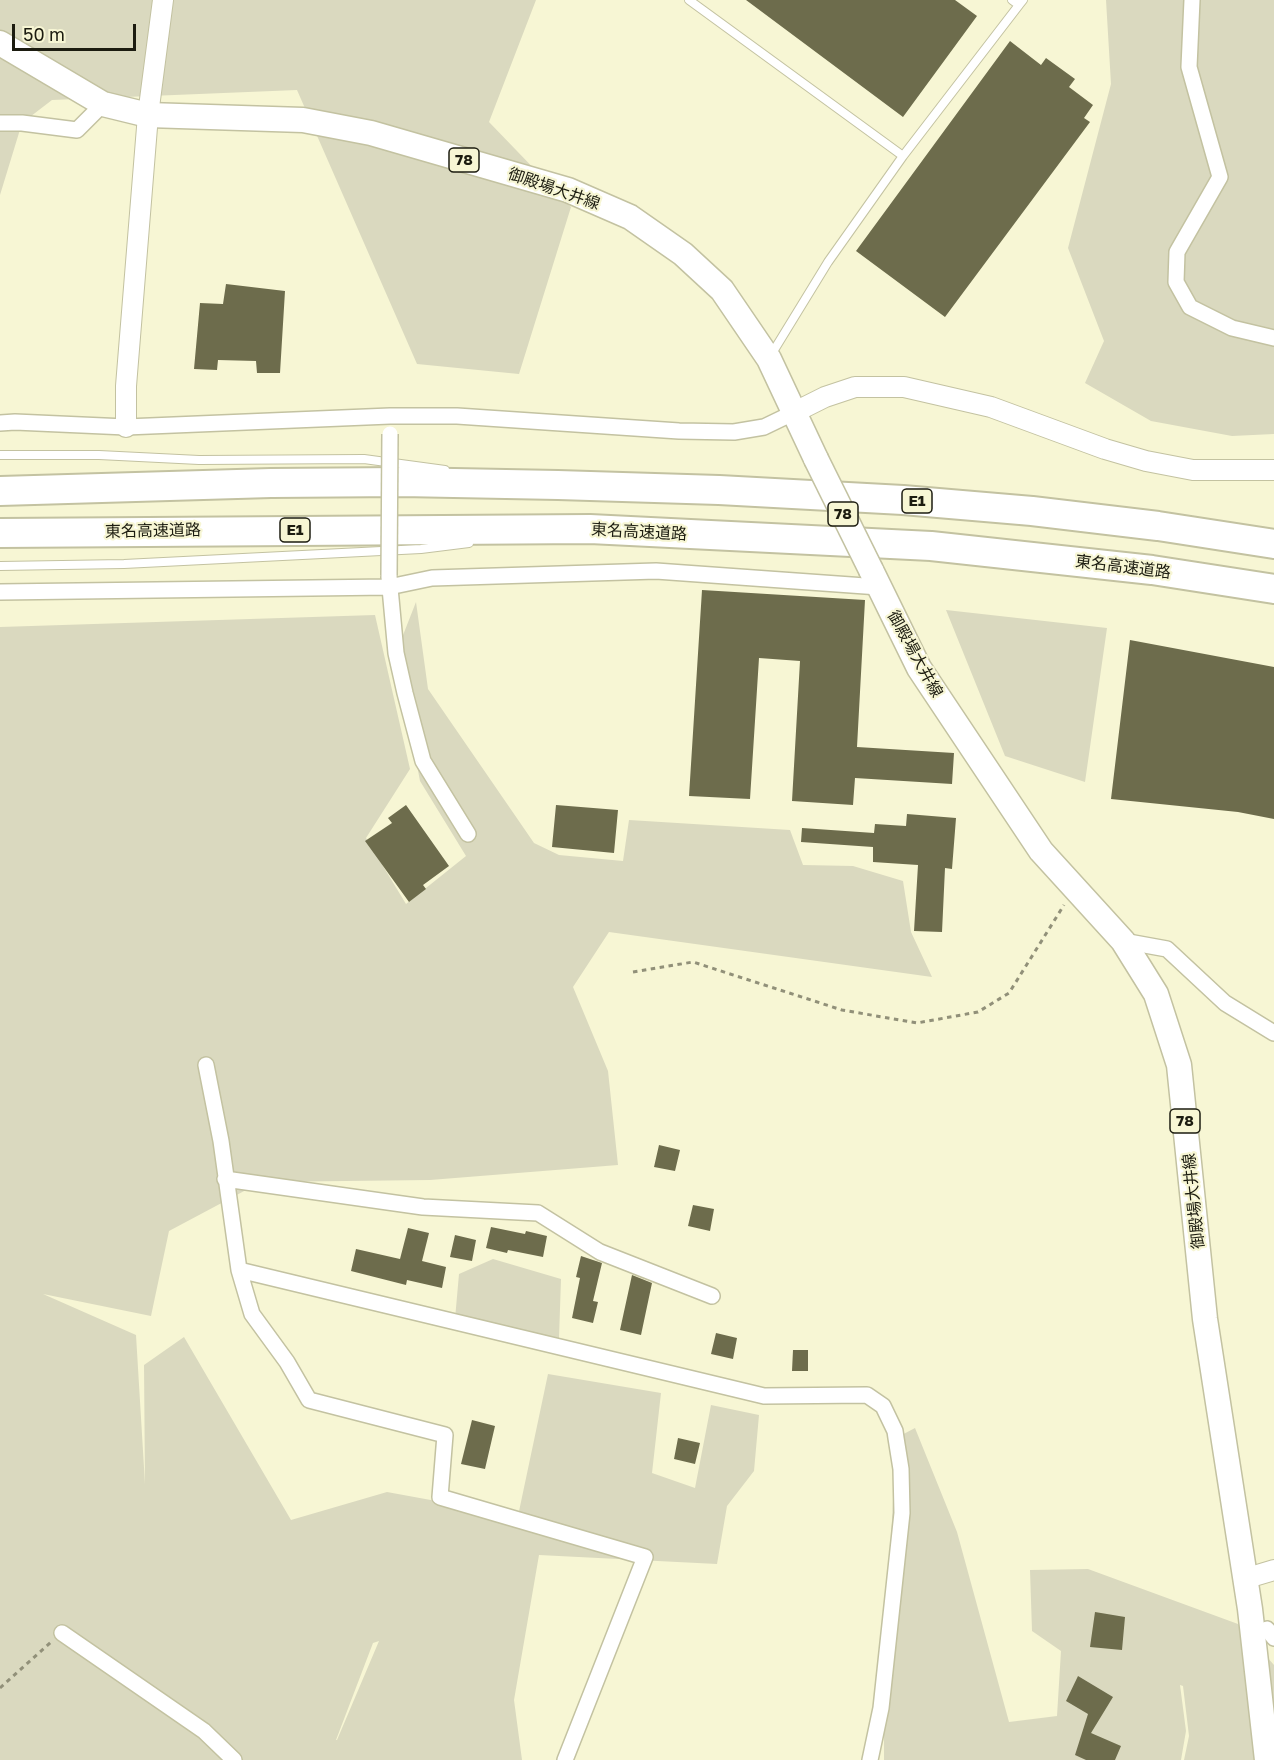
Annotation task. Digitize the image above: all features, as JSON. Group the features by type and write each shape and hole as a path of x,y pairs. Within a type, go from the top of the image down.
{"highway":[{"name":"E1","path":"0,491 282,483 558,485 788,494 973,506 1158,526 1274,544"},
{"name":"東名高速道路","path":"0,532 590,529 931,546 1152,570 1274,590"}],"main road":[{"name":"御殿場大井線","path":"0,43 103,104 148,115 303,120 371,133 568,190 630,217 683,254 722,290 769,359 793,413 919,668 1041,851 1123,941 1156,994 1179,1065 1204,1319 1250,1609 1267,1760"}],"street":[{"path":"126,427 126,386 148,115 163,0"},
{"path":"1192,0 1189,68 1220,177 1177,252 1176,282 1190,307 1232,328 1274,338"},
{"path":"0,123 22,123 77,130 103,104"},
{"path":"0,423 126,427 390,416 456,416 679,431 734,432 764,427 825,397 855,387 904,387 991,407 1105,449 1146,461 1192,470 1274,470"},
{"path":"390,416 389,581 396,653 423,761 468,834"},
{"path":"0,592 656,571 875,578"},
{"path":"1123,941 1167,949 1225,1003 1274,1033"},
{"path":"206,1065 221,1141 239,1270 252,1314 286,1362 309,1400 445,1435 440,1497 645,1557 565,1760"},
{"path":"225,1179 423,1207 538,1213 600,1251 712,1296"},
{"path":"239,1270 764,1396 867,1395 883,1406 895,1431 901,1469 902,1513 881,1708 870,1760"},
{"path":"1244,1579 1274,1570"},
{"path":"62,1633 204,1731 234,1760"}],"lane":[{"path":"689,0 903,156"},
{"path":"769,359 828,262 903,156 1018,2"},
{"path":"0,454 99,455 199,460 364,459 456,471"},
{"path":"478,474 558,485"},
{"path":"511,538 590,529"},
{"path":"0,566 124,564 421,549 477,542"},
{"path":"1250,1609 1271,1633"}],"path":[{"path":"633,972 693,962 842,1010 917,1023 978,1012 1009,993 1075,888"},
{"path":"0,1688 62,1633"}],"green space":[{"path":"0,0 536,0 489,122 571,207 519,374 417,364 297,90 52,100 22,123 0,195"},
{"path":"1106,0 1274,0 1274,434 1232,436 1151,421 1085,383 1104,341 1068,248 1111,84"},
{"path":"416,602 428,689 534,843 559,855 623,861 629,820 790,830 803,865 853,866 903,881 911,932 932,977 609,932 573,987 608,1071 618,1165 430,1180 261,1182 169,1231 151,1316 43,1294 136,1335 145,1484 144,1365 184,1337 291,1520 387,1492 518,1516 548,1374 661,1393 652,1473 695,1488 711,1405 759,1415 754,1471 727,1506 717,1564 539,1555 514,1700 522,1760 0,1760 0,627 375,615 410,769 366,838 406,904 466,856 420,781 396,653","holes":["379,1641 337,1740 373,1643"]},
{"path":"946,610 1107,628 1085,782 1005,756"},
{"path":"493,1259 561,1279 559,1338 477,1328 455,1319 459,1274"},
{"path":"915,1428 957,1532 1009,1722 1057,1716 1061,1651 1032,1631 1030,1570 1088,1569 1238,1624 1274,1665 1274,1760 1184,1760 1189,1736 1183,1686 1180,1685 1186,1731 1181,1760 884,1760 884,1684 896,1438"}],"building":[{"path":"746,0 955,0 977,16 903,117"},
{"path":"1010,41 1041,65 1046,58 1075,79 1069,87 1093,105 1084,118 1090,122 945,317 856,251"},
{"path":"226,284 285,291 280,373 257,373 256,361 218,360 217,370 194,369 200,303 223,304"},
{"path":"702,590 865,600 857,747 954,753 952,784 855,778 853,805 792,801 800,661 759,658 750,799 689,796"},
{"path":"1130,640 1274,667 1274,819 1238,812 1111,799"},
{"path":"406,805 449,866 423,885 426,889 409,902 365,841 392,823 388,818"},
{"path":"556,805 618,810 614,853 552,847"},
{"path":"907,814 956,818 952,869 945,868 942,932 914,931 918,865 873,862 873,847 801,842 802,828 874,833 875,824 906,826"},
{"path":"659,1145 680,1150 675,1171 654,1167"},
{"path":"693,1205 714,1209 710,1231 688,1226"},
{"path":"491,1227 547,1236 543,1257 486,1248"},
{"path":"408,1228 429,1233 422,1261 446,1267 442,1288 407,1280 406,1285 351,1271 356,1249 400,1259"},
{"path":"455,1235 476,1240 472,1261 450,1257"},
{"path":"581,1256 602,1263 593,1301 598,1302 593,1323 572,1318 580,1278 576,1277"},
{"path":"632,1275 652,1283 641,1335 620,1330"},
{"path":"716,1333 737,1338 733,1359 711,1354"},
{"path":"793,1350 808,1350 808,1371 792,1371"},
{"path":"472,1420 495,1426 485,1469 461,1464"},
{"path":"678,1438 700,1443 695,1464 674,1459"},
{"path":"1095,1612 1125,1617 1122,1650 1090,1647"},
{"path":"1078,1676 1113,1697 1091,1733 1121,1746 1115,1760 1086,1760 1075,1755 1088,1714 1066,1701"}]}
